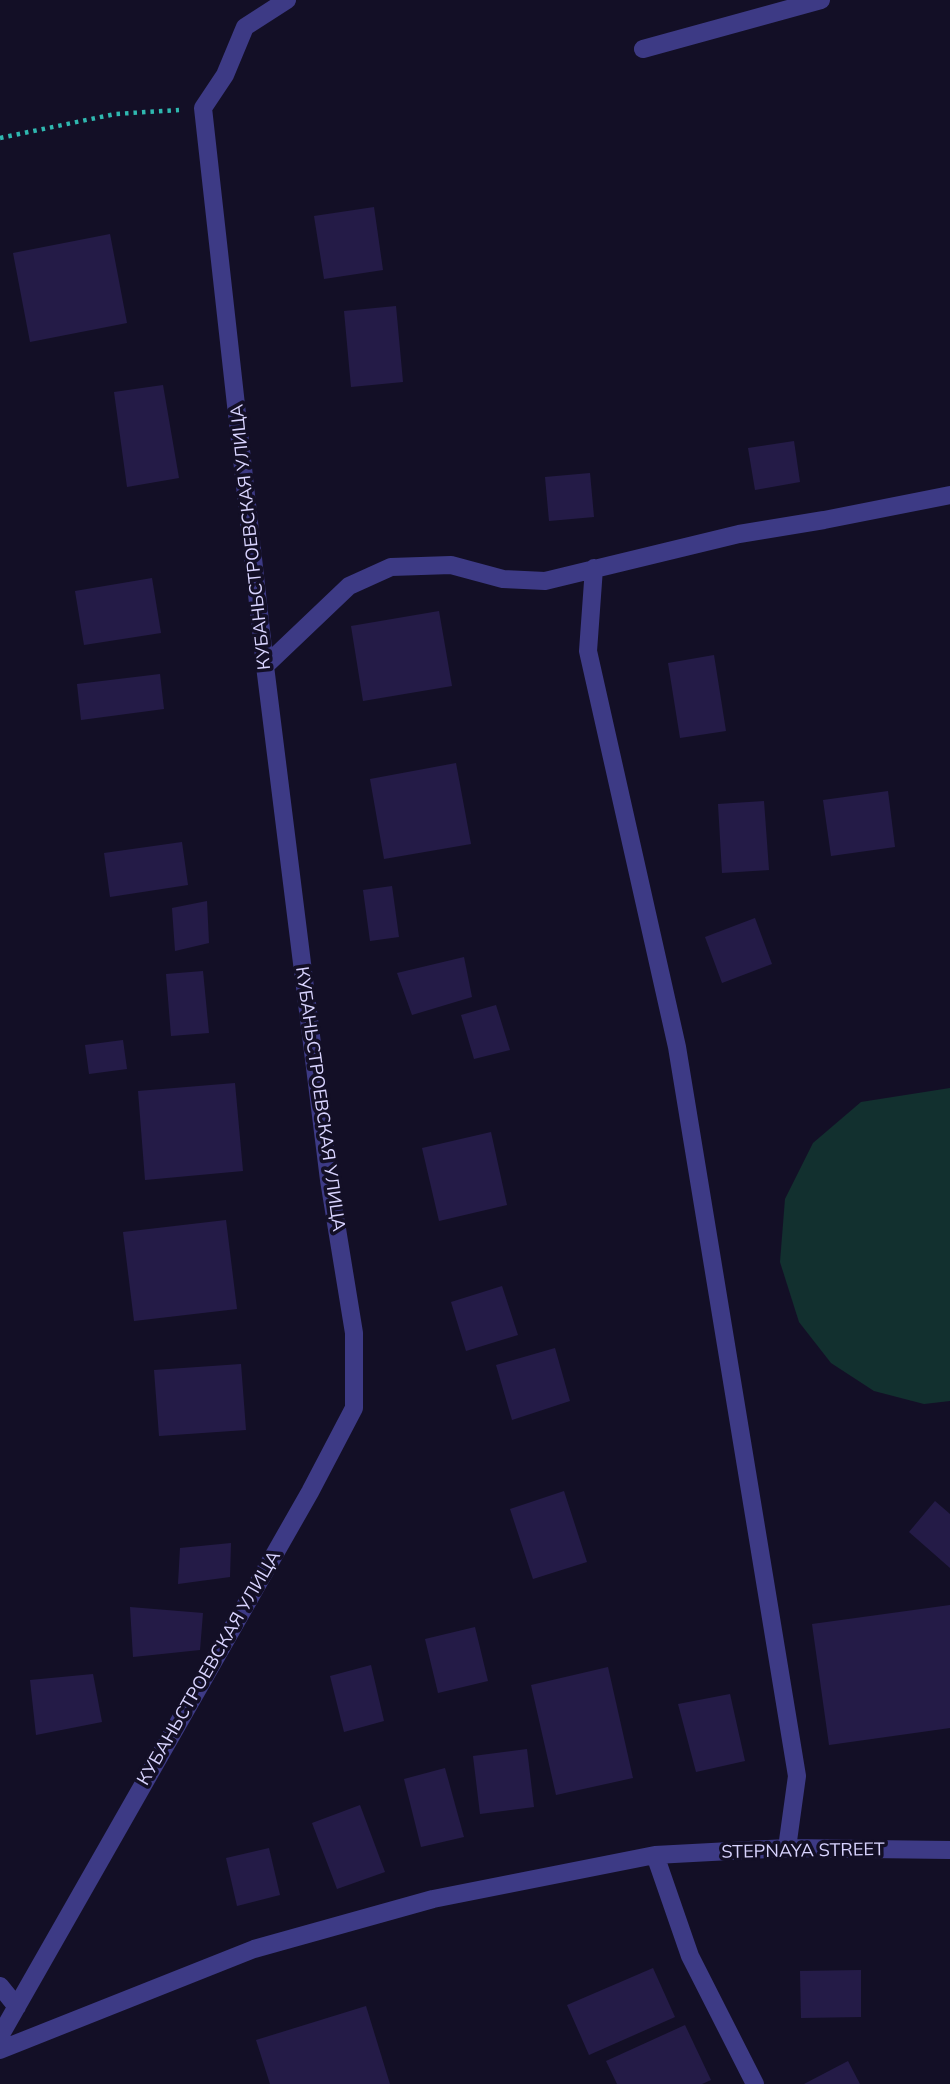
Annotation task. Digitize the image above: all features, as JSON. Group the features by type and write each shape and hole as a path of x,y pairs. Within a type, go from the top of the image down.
{"street":[{"path":"203,108 225,75 245,27 287,0"},
{"path":"643,49 821,0"},
{"name":"КУБАНЬСТРОЕВСКАЯ УЛИЦА","path":"0,2036 310,1492 354,1408 354,1333 329,1180 265,666 203,108"},
{"path":"265,666 349,586 391,567 451,565 503,579 544,581 739,534 950,495"},
{"path":"594,568 588,651 677,1047 797,1776 787,1849"},
{"name":"STEPNAYA STREET","path":"0,2050 254,1949 433,1899 655,1855 787,1849 950,1850"},
{"path":"655,1855 690,1956 755,2084"},
{"path":"0,1986 17,2007"}],"path":[{"path":"0,138 115,114 203,108"}],"green space":[{"path":"950,1088 950,1401 924,1404 874,1391 831,1363 799,1322 780,1262 785,1199 813,1143 861,1102"}],"building":[{"path":"374,207 383,270 324,279 314,216"},
{"path":"110,234 127,323 30,342 13,253"},
{"path":"396,306 403,382 351,387 344,311"},
{"path":"163,385 179,478 127,487 114,392"},
{"path":"794,441 800,482 755,490 748,448"},
{"path":"590,473 594,517 549,521 545,477"},
{"path":"152,578 161,633 84,645 75,591"},
{"path":"439,611 452,686 363,701 351,626"},
{"path":"714,655 726,731 680,738 668,663"},
{"path":"160,674 164,709 81,720 77,684"},
{"path":"456,763 471,844 384,859 370,779"},
{"path":"888,791 895,847 831,856 823,800"},
{"path":"764,801 769,870 722,873 718,804"},
{"path":"182,842 188,885 110,897 104,853"},
{"path":"392,886 399,937 370,941 363,890"},
{"path":"207,901 209,943 175,951 172,908"},
{"path":"755,918 772,964 722,983 705,937"},
{"path":"464,957 472,997 412,1015 397,973"},
{"path":"203,971 209,1033 171,1036 166,974"},
{"path":"496,1005 510,1050 474,1059 461,1015"},
{"path":"123,1040 127,1069 89,1074 85,1045"},
{"path":"235,1083 243,1171 145,1180 138,1091"},
{"path":"491,1132 507,1205 439,1221 422,1148"},
{"path":"226,1220 237,1309 134,1321 123,1232"},
{"path":"502,1286 518,1335 466,1351 451,1302"},
{"path":"555,1348 570,1401 512,1420 496,1365"},
{"path":"241,1364 246,1430 159,1436 154,1370"},
{"path":"564,1491 587,1562 533,1579 510,1509"},
{"path":"935,1501 950,1514 950,1568 909,1532"},
{"path":"231,1543 230,1577 178,1584 180,1548"},
{"path":"950,1605 950,1728 829,1745 812,1624"},
{"path":"130,1607 203,1613 200,1650 133,1657"},
{"path":"475,1627 488,1681 438,1693 425,1639"},
{"path":"371,1665 384,1721 344,1732 330,1676"},
{"path":"608,1667 633,1778 556,1795 531,1685"},
{"path":"93,1674 102,1722 36,1735 30,1680"},
{"path":"730,1694 745,1761 696,1772 678,1704"},
{"path":"527,1749 534,1807 480,1814 473,1756"},
{"path":"445,1768 464,1837 421,1847 404,1779"},
{"path":"360,1805 385,1872 337,1889 312,1823"},
{"path":"269,1848 280,1895 237,1906 226,1858"},
{"path":"653,1968 675,2017 589,2055 567,2005"},
{"path":"861,1970 861,2017 801,2018 800,1971"},
{"path":"366,2006 390,2084 270,2084 256,2040"},
{"path":"685,2025 711,2080 702,2084 617,2084 606,2061"},
{"path":"848,2061 860,2084 804,2084"}]}
